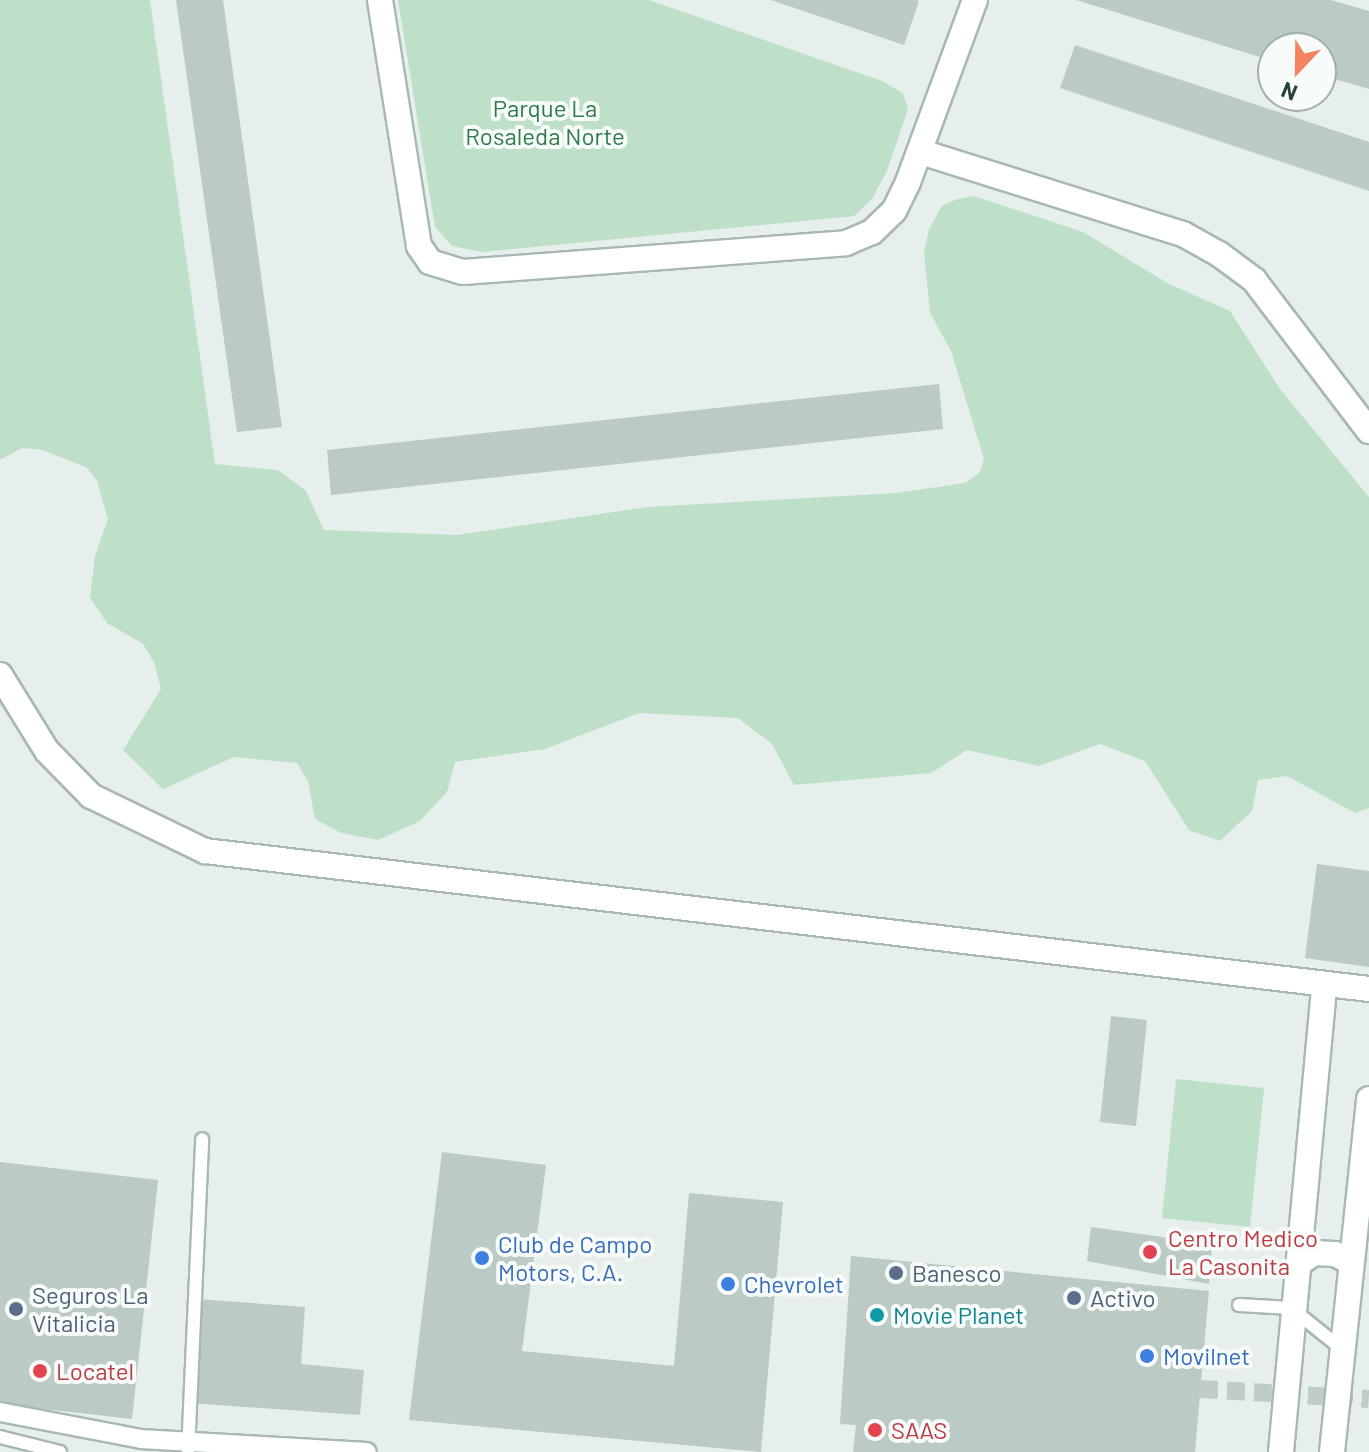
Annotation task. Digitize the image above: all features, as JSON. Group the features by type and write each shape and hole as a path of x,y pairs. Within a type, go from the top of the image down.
{"street":[{"path":"380,0 419,246 430,262 463,272 846,243 872,232 894,211 921,152 975,0"},
{"path":"921,152 1183,234 1219,254 1254,280 1369,431"},
{"path":"0,675 47,751 91,796 205,851 1369,989"},
{"path":"1281,1452 1291,1308 1301,1262 1324,986"},
{"path":"1333,1450 1344,1351 1357,1273 1369,1099"},
{"path":"1301,1262 1314,1253 1335,1254 1357,1273"},
{"path":"0,1412 188,1447 367,1452"}],"lane":[{"path":"188,1447 202,1139"},
{"path":"1239,1305 1291,1308 1344,1351"},
{"path":"0,1437 60,1452"}],"green space":[{"path":"0,0 150,0 215,464 278,470 306,491 324,530 457,535 648,507 896,493 965,483 980,472 984,459 951,351 930,313 924,252 929,229 942,206 957,199 974,196 1083,232 1169,284 1230,311 1280,389 1369,497 1369,808 1355,813 1287,776 1258,780 1252,811 1220,841 1189,830 1145,761 1100,744 1039,766 967,750 931,773 794,785 772,744 738,718 639,713 545,749 455,762 447,792 420,821 378,840 341,833 315,819 308,781 297,763 234,757 163,789 123,750 161,689 154,662 143,644 107,623 90,598 95,556 108,519 97,481 86,467 42,450 22,448 0,460"},
{"name":"Parque La Rosaleda Norte","path":"398,0 649,0 882,81 903,93 908,109 887,171 872,199 854,216 482,252 452,246 435,227"},
{"path":"1176,1079 1264,1088 1250,1227 1162,1218"}],"building":[{"path":"176,0 223,0 282,427 237,432"},
{"path":"771,0 915,0 919,1 904,45"},
{"path":"1076,0 1331,0 1369,11 1369,89 1337,80 1337,32 1257,32 1257,56"},
{"path":"1075,45 1257,105 1257,112 1278,112 1369,142 1369,191 1060,88"},
{"path":"939,384 943,429 331,495 327,450"},
{"path":"1317,864 1369,871 1369,967 1305,958"},
{"path":"1111,1016 1147,1020 1136,1126 1100,1122"},
{"path":"442,1152 546,1165 522,1351 674,1366 689,1193 783,1202 761,1452 409,1420"},
{"path":"0,1162 158,1180 132,1419 0,1404"},
{"name":"Centro Medico La Casonita","path":"1091,1227 1212,1244 1209,1284 1087,1261"},
{"path":"851,1256 1209,1291 1195,1452 853,1452 856,1425 840,1424"},
{"path":"197,1299 305,1307 301,1364 364,1370 360,1415 190,1403"}],"tunnel":[{"path":"1200,1389 1369,1399"}],"place":[{"name":"Centro Medico La Casonita","path":"1150,1252"},
{"name":"Club de Campo Motors, C.A.","path":"482,1258"},
{"name":"Banesco","path":"896,1273"},
{"name":"Chevrolet","path":"728,1284"},
{"name":"Activo","path":"1074,1298"},
{"name":"Seguros La Vitalicia","path":"16,1309"},
{"name":"Movie Planet","path":"877,1315"},
{"name":"Movilnet","path":"1147,1356"},
{"name":"Locatel","path":"40,1371"},
{"name":"SAAS","path":"875,1430"}]}
